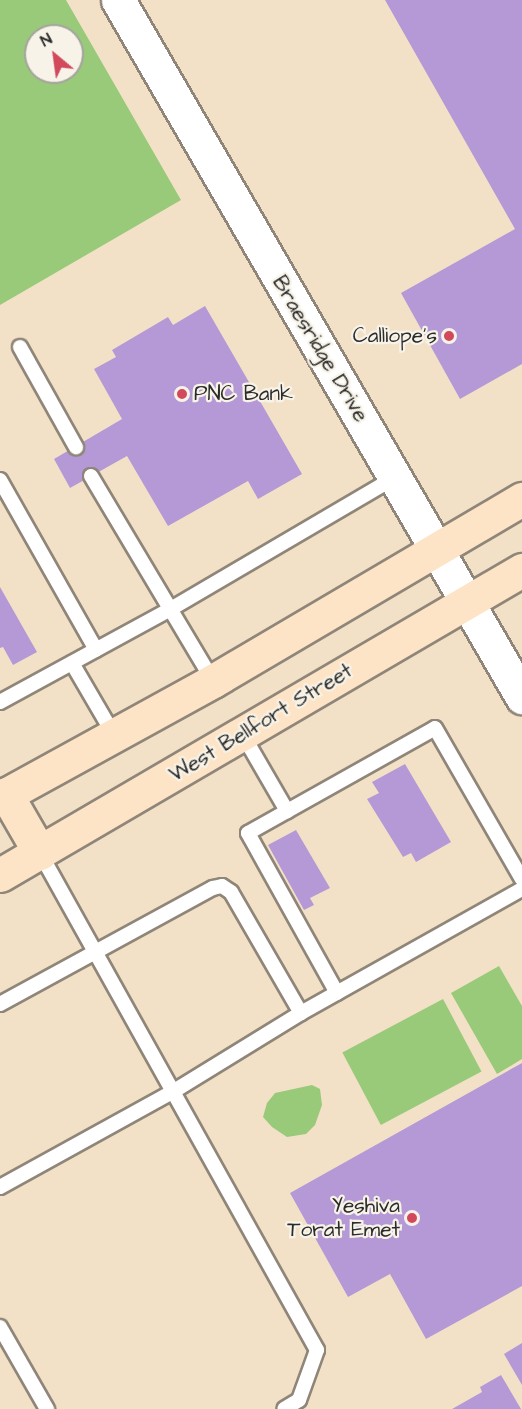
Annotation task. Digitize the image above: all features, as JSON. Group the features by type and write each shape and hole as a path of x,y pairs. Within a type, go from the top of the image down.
{"main road":[{"path":"40,853 2,792 213,681 522,499"},
{"name":"West Bellfort Street","path":"0,875 243,735 467,600 522,570"}],"street":[{"name":"Braesridge Drive","path":"118,0 522,697"}],"lane":[{"path":"20,347 76,447"},
{"path":"91,476 168,610 213,681"},
{"path":"2,696 72,663 168,610 396,477"},
{"path":"0,480 96,650"},
{"path":"72,663 114,735"},
{"path":"337,993 248,833 435,728 522,879"},
{"path":"243,735 287,811"},
{"path":"40,853 317,1350 299,1400 284,1409"},
{"path":"0,1004 213,888 222,886 231,892 301,1013"},
{"path":"0,1187 174,1091 301,1013 522,889"},
{"path":"0,1327 46,1409"}],"green space":[{"path":"0,0 66,0 80,24 24,24 24,84 84,84 84,31 181,200 0,305"},
{"path":"499,966 522,1006 522,1059 497,1074 451,993"},
{"path":"443,999 481,1071 381,1125 342,1053"},
{"path":"312,1085 320,1089 322,1105 315,1125 306,1134 287,1137 272,1127 263,1117 267,1103 275,1093"}],"building":[{"path":"385,0 522,0 522,364 460,399 401,293 515,229"},
{"name":"PNC Bank","path":"205,306 302,474 258,499 248,481 168,526 127,456 70,488 54,459 122,419 94,369 116,357 112,350 168,317 173,325"},
{"path":"0,587 37,652 13,665 3,647 0,648"},
{"path":"405,764 451,842 416,862 411,853 403,857 367,799 379,793 372,782"},
{"path":"296,830 330,888 310,898 314,905 304,910 268,845"},
{"path":"522,1063 522,1286 426,1339 390,1274 348,1297 290,1193"},
{"path":"522,1343 522,1385 504,1354"},
{"path":"501,1375 521,1409 452,1409 482,1392 480,1387"}],"place":[{"name":"Calliope's","path":"449,336"},
{"name":"PNC Bank","path":"182,394"},
{"name":"Yeshiva Torat Emet","path":"412,1218"}]}
